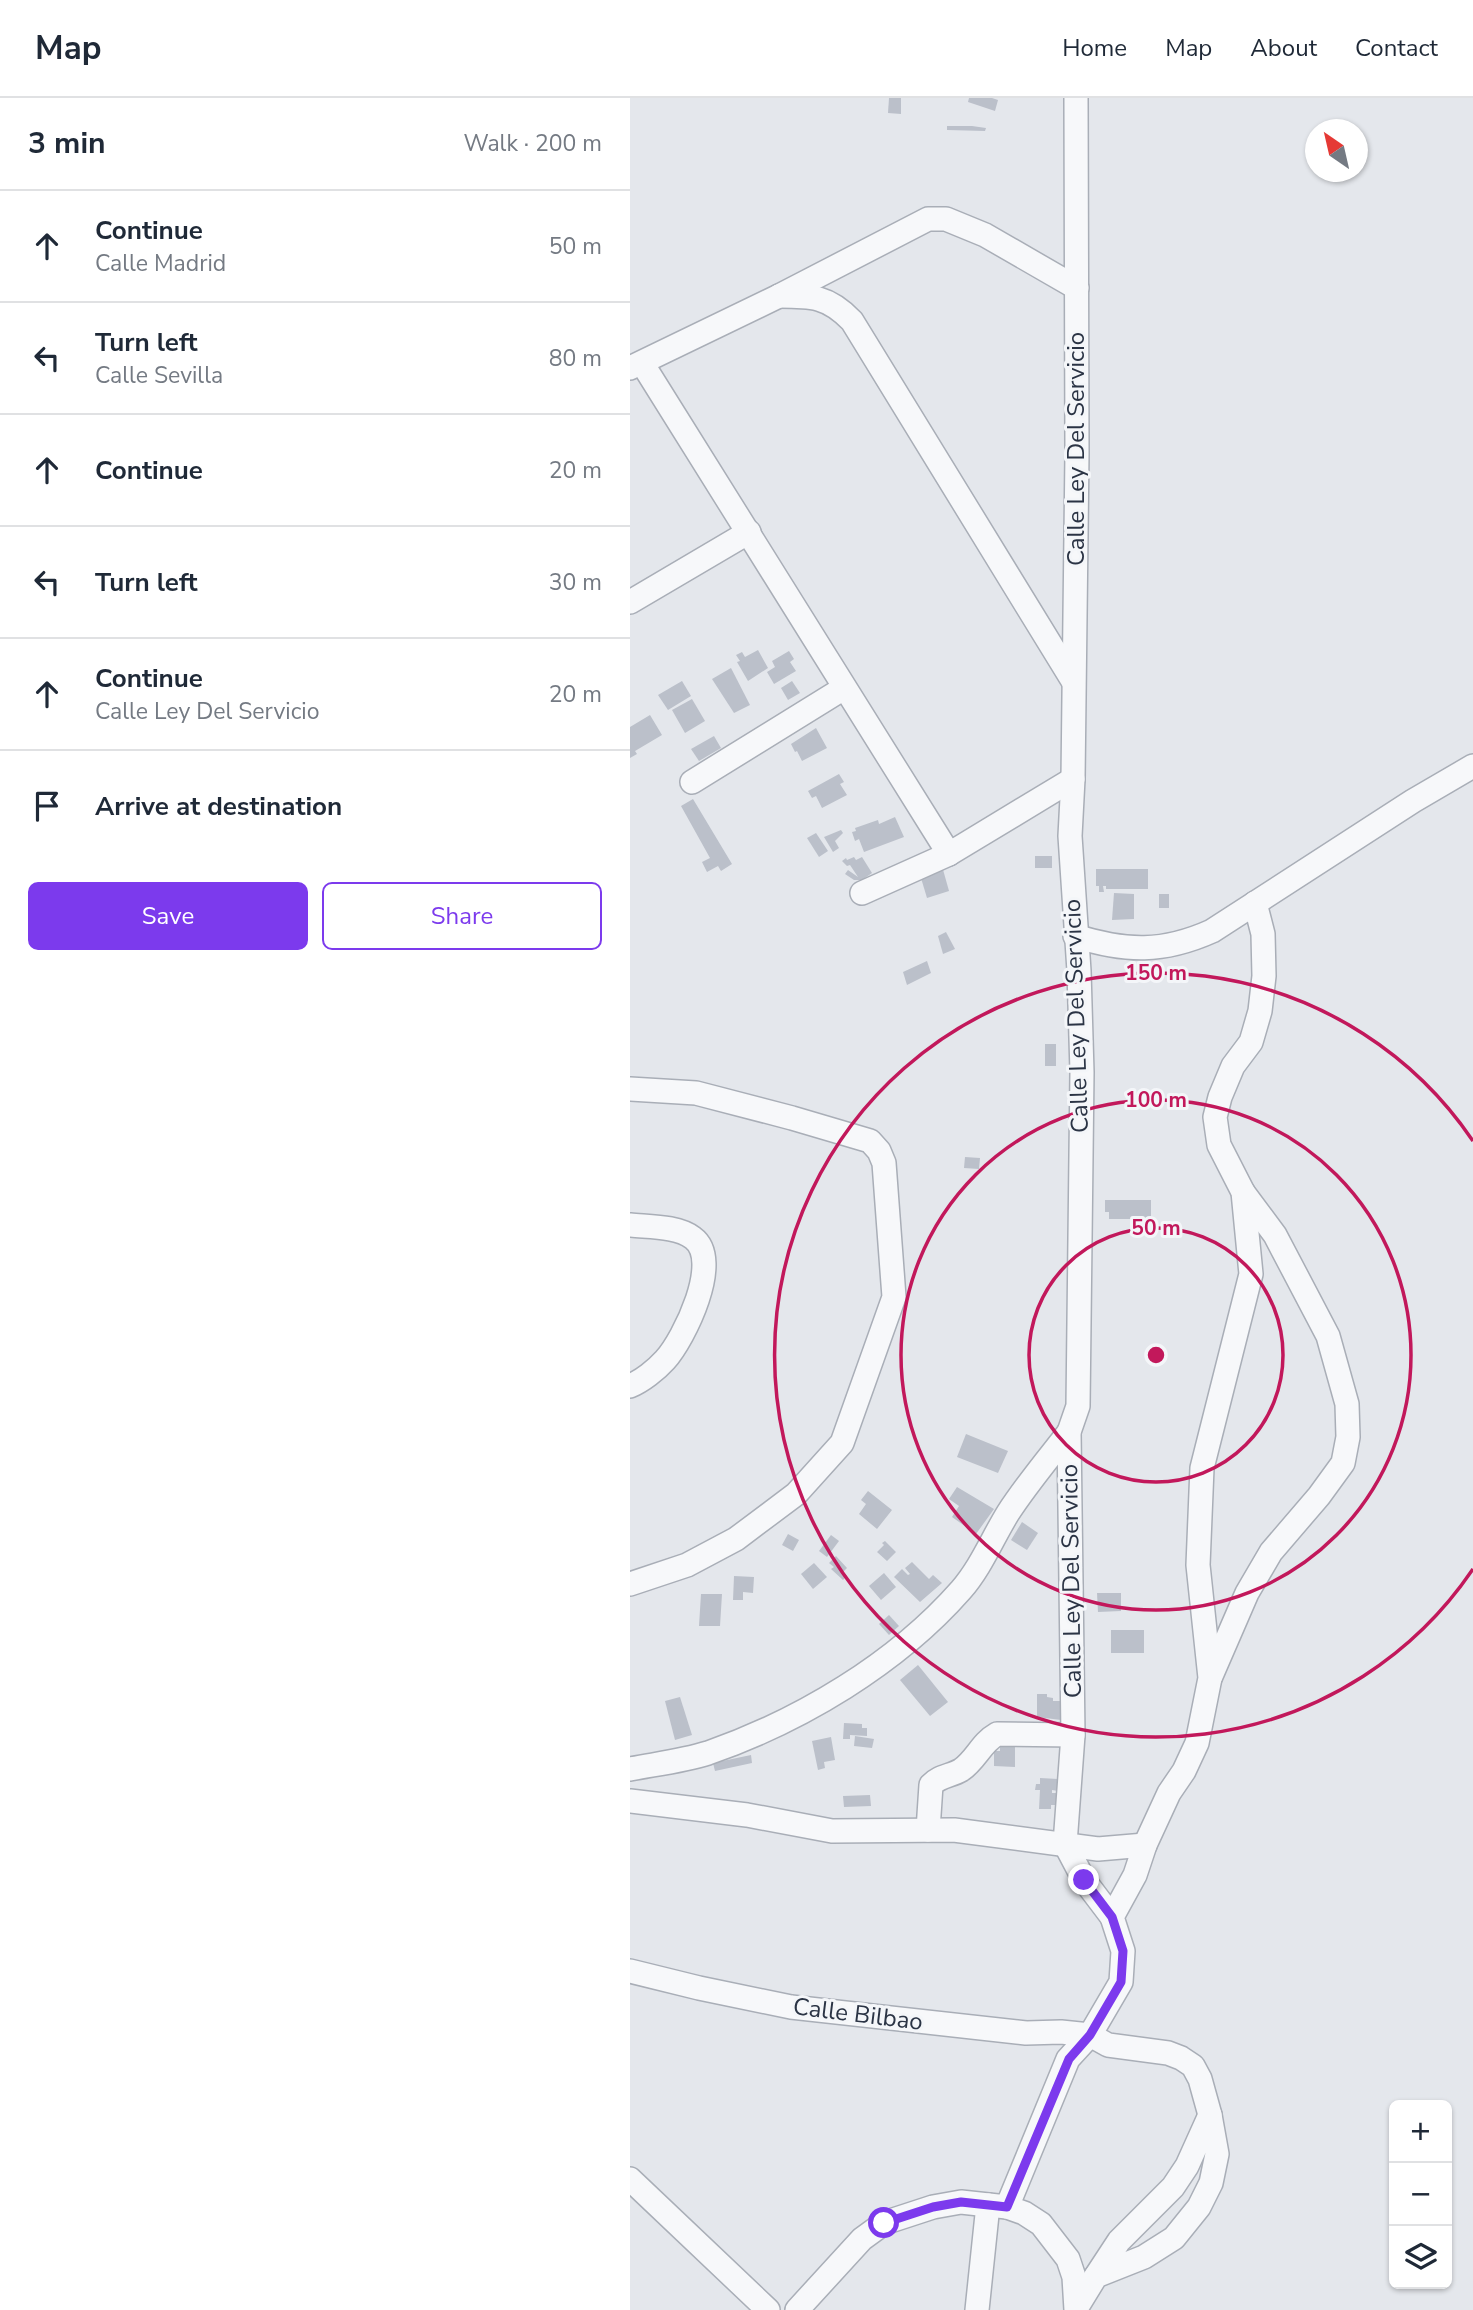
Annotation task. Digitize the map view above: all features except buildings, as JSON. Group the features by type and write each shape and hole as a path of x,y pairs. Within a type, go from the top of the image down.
{"street":[{"name":"Calle Ley Del Servicio","path":"1065,1844 1073,1735 1069,1432 1078,1406 1082,1072 1079,971 1070,836 1077,453 1076,98"},
{"path":"949,854 749,532 636,366 928,219 946,219 985,235 1077,288"},
{"path":"779,296 821,298 839,307 852,321 1073,681"},
{"path":"630,602 749,532"},
{"path":"692,782 844,688"},
{"path":"1075,936 1107,946 1166,947 1190,941 1212,931 1413,801 1473,766"},
{"path":"863,894 949,854 1073,779"},
{"path":"1112,1917 1136,1875 1145,1845 1169,1793 1184,1771 1197,1743 1210,1678 1247,1593 1271,1552 1343,1463 1348,1437 1348,1404 1328,1336 1275,1235 1243,1192 1219,1145 1215,1117 1220,1097 1233,1066 1251,1042 1260,1011 1264,976 1263,934 1255,903"},
{"path":"630,1089 696,1093 870,1141 879,1151 884,1163 894,1297 842,1443 796,1494 736,1539 687,1565 630,1584"},
{"path":"1210,1678 1198,1565 1202,1468 1251,1274 1243,1192"},
{"path":"630,1225 672,1230 692,1236 701,1246 704,1259 701,1286 685,1332 664,1361 630,1386"},
{"path":"630,1769 705,1754 757,1734 845,1689 933,1619 962,1589 1013,1506 1069,1432"},
{"path":"928,1830 931,1785 936,1779 962,1769 988,1739 997,1734 1073,1735"},
{"path":"630,1801 747,1815 832,1831 954,1830 1098,1850 1145,1845"},
{"path":"977,2310 997,2206 1069,2059 1090,2035 1121,1982 1123,1951 1112,1917 1084,1880 1065,1844"},
{"name":"Calle Bilbao","path":"630,1970 791,2007 1026,2033 1090,2035 1108,2045 1168,2053 1193,2066 1200,2079 1210,2115"},
{"path":"1096,2276 1144,2258 1174,2238 1199,2207 1211,2183 1217,2154 1210,2115"},
{"path":"1077,2308 1119,2241 1173,2187 1187,2166 1210,2115"},
{"path":"630,2179 768,2310"},
{"path":"797,2310 862,2239 884,2223 933,2207 961,2202 997,2206 1024,2213 1041,2224 1063,2252 1074,2277 1077,2308"}],"route":[{"path":"884,2223 933,2207 961,2202 1007,2207 1069,2059 1090,2035 1121,1982 1123,1951 1112,1917 1084,1880"}]}
